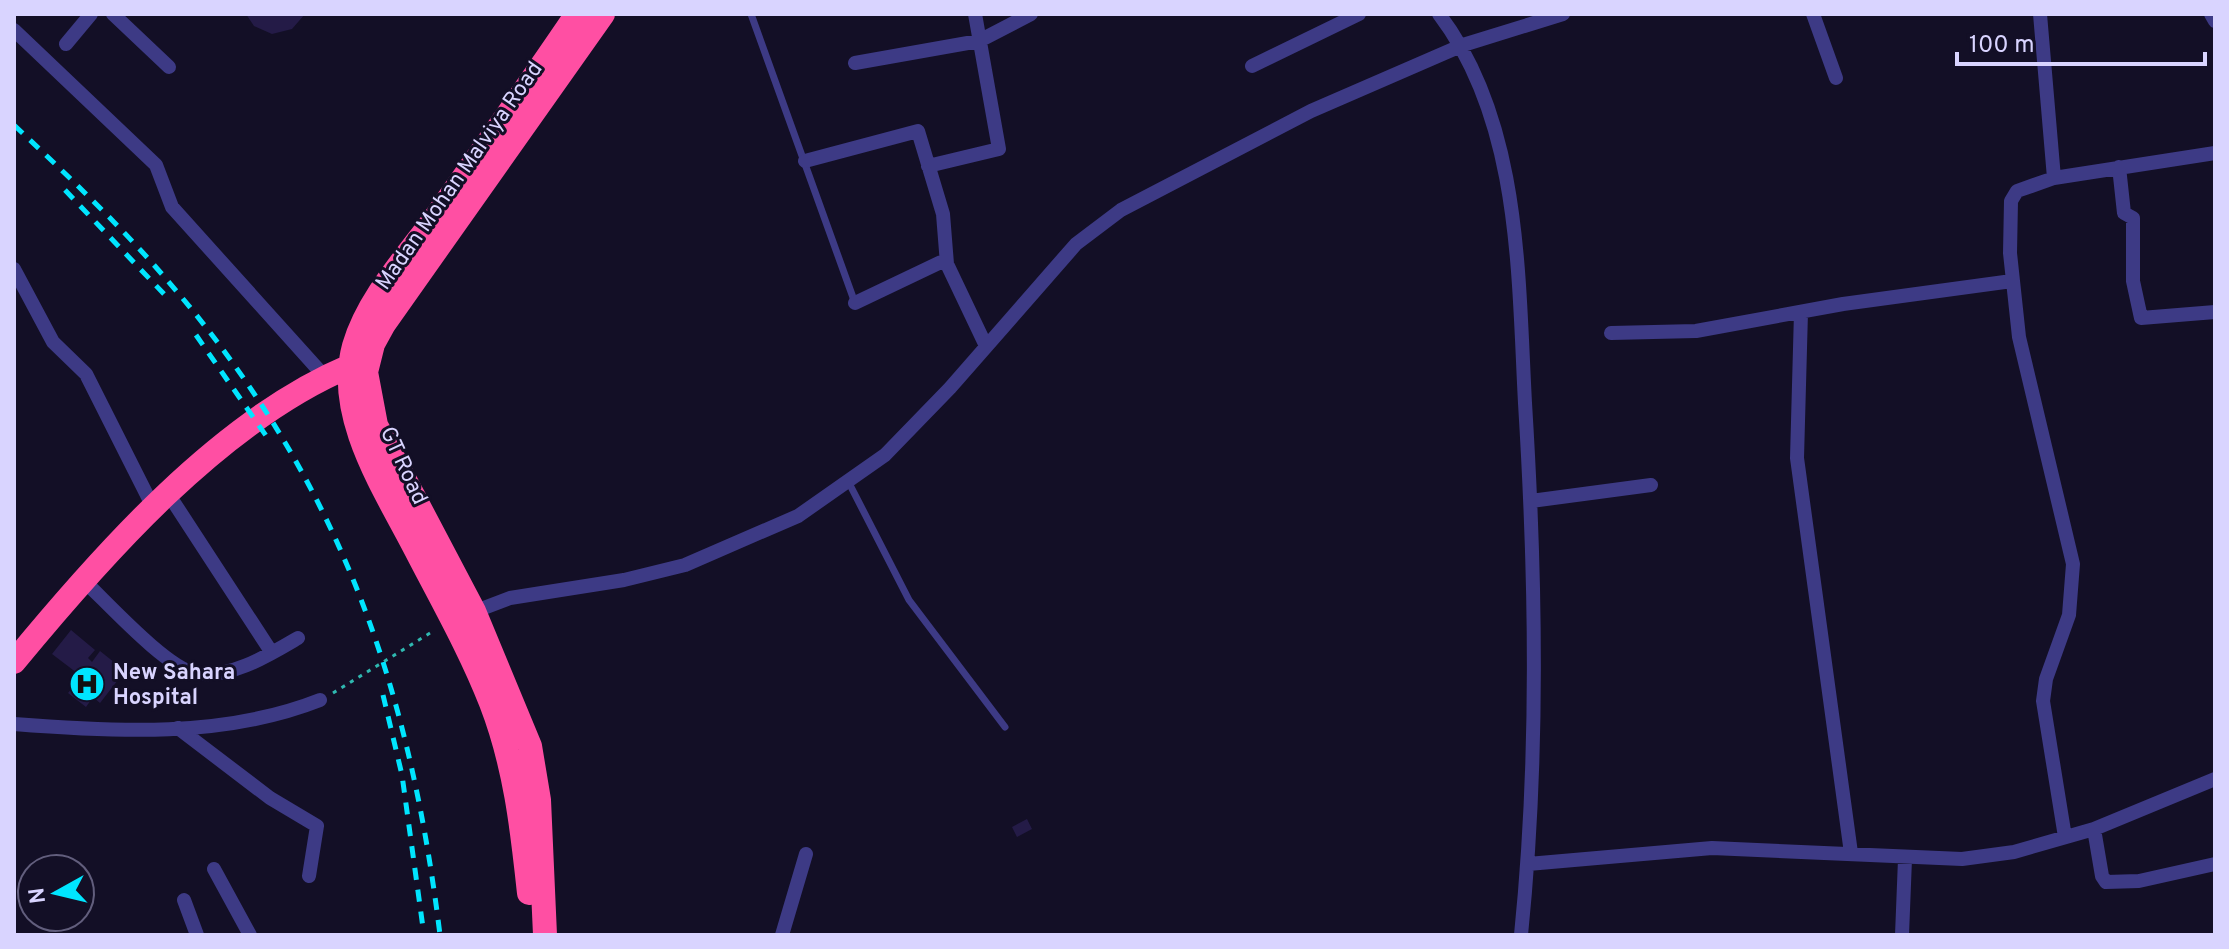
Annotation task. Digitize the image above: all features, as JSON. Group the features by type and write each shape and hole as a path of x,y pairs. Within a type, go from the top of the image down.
{"highway":[{"name":"GT Road","path":"545,935 539,800 530,746 463,616 367,452 356,416 358,369 355,343 390,281 577,14"},
{"name":"Madan Mohan Malviya Road","path":"358,369 384,324 603,14"},
{"path":"14,662 82,579 255,417 325,377 358,369"},
{"name":"GT Road","path":"463,616 507,750 519,800 531,935"}],"street":[{"path":"66,44 91,14"},
{"path":"113,14 169,67"},
{"path":"928,166 999,149 975,14"},
{"path":"855,63 979,41 1031,14"},
{"path":"1252,66 1359,14"},
{"path":"1439,14 1463,45 1478,81 1508,188 1531,501 1534,667 1528,864 1521,935"},
{"path":"1813,14 1836,78"},
{"path":"2040,14 2054,178"},
{"path":"2211,14 2215,21"},
{"path":"463,616 510,598 624,580 685,565 770,530 849,483 912,429 1076,244 1121,210 1311,111 1463,45 1555,15"},
{"path":"14,30 156,165 172,207 325,377"},
{"path":"805,161 918,131 943,214 947,264 986,346"},
{"path":"2065,837 2043,701 2046,679 2069,615 2073,564 2038,426 2012,281 2011,201 2025,186 2054,178 2215,153"},
{"path":"2119,167 2124,213 2133,218 2133,281 2141,318 2215,312"},
{"path":"855,303 941,262 947,264"},
{"path":"14,269 48,335 86,374 161,502 272,653"},
{"path":"1611,333 1696,331 2012,281"},
{"path":"1801,312 1797,458 1851,853"},
{"path":"1531,501 1651,485"},
{"path":"82,579 173,664 194,673 220,674 272,653 298,638"},
{"path":"14,724 136,731 178,728 249,718 320,700"},
{"path":"178,728 270,798 317,826 309,876"},
{"path":"1528,864 1712,848 1851,853 1905,859 1962,859 2014,852 2094,829 2215,779"},
{"path":"2094,829 2102,876 2106,882 2139,881 2215,864"},
{"path":"782,935 806,854"},
{"path":"1902,935 1905,859"},
{"path":"214,869 250,935"},
{"path":"184,900 197,935"}],"lane":[{"path":"751,14 855,303"},
{"path":"849,483 909,600 1005,727"}],"path":[{"path":"320,700 463,616"}],"building":[{"path":"246,14 305,14 292,29 272,34 254,26"},
{"path":"71,630 95,650 88,658 92,662 100,651 125,671 100,703 93,697 86,707 68,693 74,686 70,683 77,673 52,654"},
{"path":"1027,819 1032,829 1017,837 1012,827"}],"railway":[{"path":"14,125 112,220 167,280 226,354 277,429 320,506 356,586 385,668 408,753 440,935"},
{"path":"65,190 164,294"},
{"path":"196,335 269,440"},
{"path":"383,695 402,775 424,935"}],"place":[{"name":"New Sahara Hospital","path":"87,684"}]}
